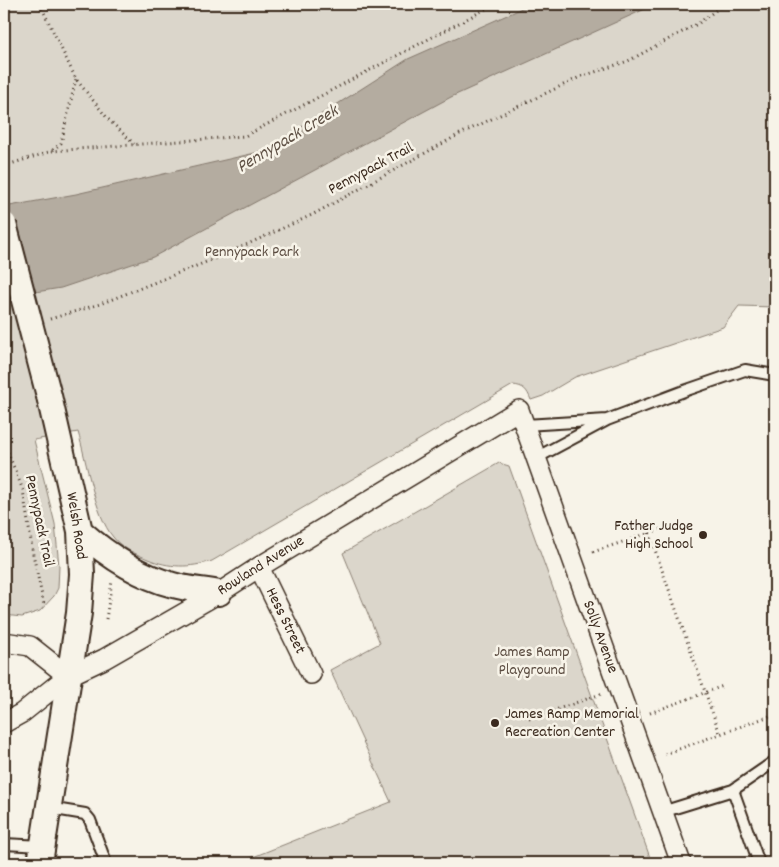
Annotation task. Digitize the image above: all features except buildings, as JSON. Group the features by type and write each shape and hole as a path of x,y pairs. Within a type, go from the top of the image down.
{"street":[{"name":"Welsh Road","path":"4,224 49,396 80,531 81,594 68,676 64,719 41,854"},
{"name":"Solly Avenue","path":"522,418 681,863"},
{"name":"Rowland Avenue","path":"4,723 22,713 68,676 104,659 259,567 522,418"},
{"path":"80,531 97,545 137,570 172,585 218,593"},
{"name":"Hess Street","path":"259,567 310,674"},
{"path":"4,642 30,646 68,676"}],"lane":[{"path":"536,458 606,420 684,391 746,370 775,375"},
{"path":"522,418 606,420"},
{"path":"662,812 733,790 775,760"},
{"path":"733,790 759,863"},
{"path":"49,808 85,814 90,820 106,863"},
{"path":"4,844 41,854"}],"path":[{"path":"40,4 76,79 108,120 134,145"},
{"path":"4,166 52,151 245,136 495,4"},
{"name":"Pennypack Trail","path":"44,321 100,304 218,257 312,214 477,126 566,84 628,61 699,23 724,4"},
{"path":"52,151 61,143 76,79"},
{"name":"Pennypack Trail","path":"4,443 23,490 33,554 44,605"},
{"path":"594,552 661,529"},
{"path":"649,533 720,734"},
{"path":"106,619 112,578"},
{"path":"650,713 723,686"},
{"path":"529,719 618,688"},
{"path":"665,754 775,714"}],"green space":[{"name":"Pennypack Park","path":"4,4 775,4 775,307 739,306 723,327 575,377 543,396 531,400 525,389 513,385 212,561 196,565 180,566 156,562 129,550 116,541 107,528 96,502 78,432 34,440 55,524 59,566 58,588 54,596 40,611 22,617 4,615"},
{"name":"James Ramp Playground","path":"499,463 509,466 652,863 238,863 391,802 330,670 380,643 343,553"}],"water":[{"name":"Pennypack Creek","path":"529,4 656,4 451,97 153,257 61,288 4,297 4,207 76,194 264,151 408,59"}],"place":[{"name":"Father Judge High School","path":"703,535"},
{"name":"James Ramp Memorial Recreation Center","path":"495,723"}]}
